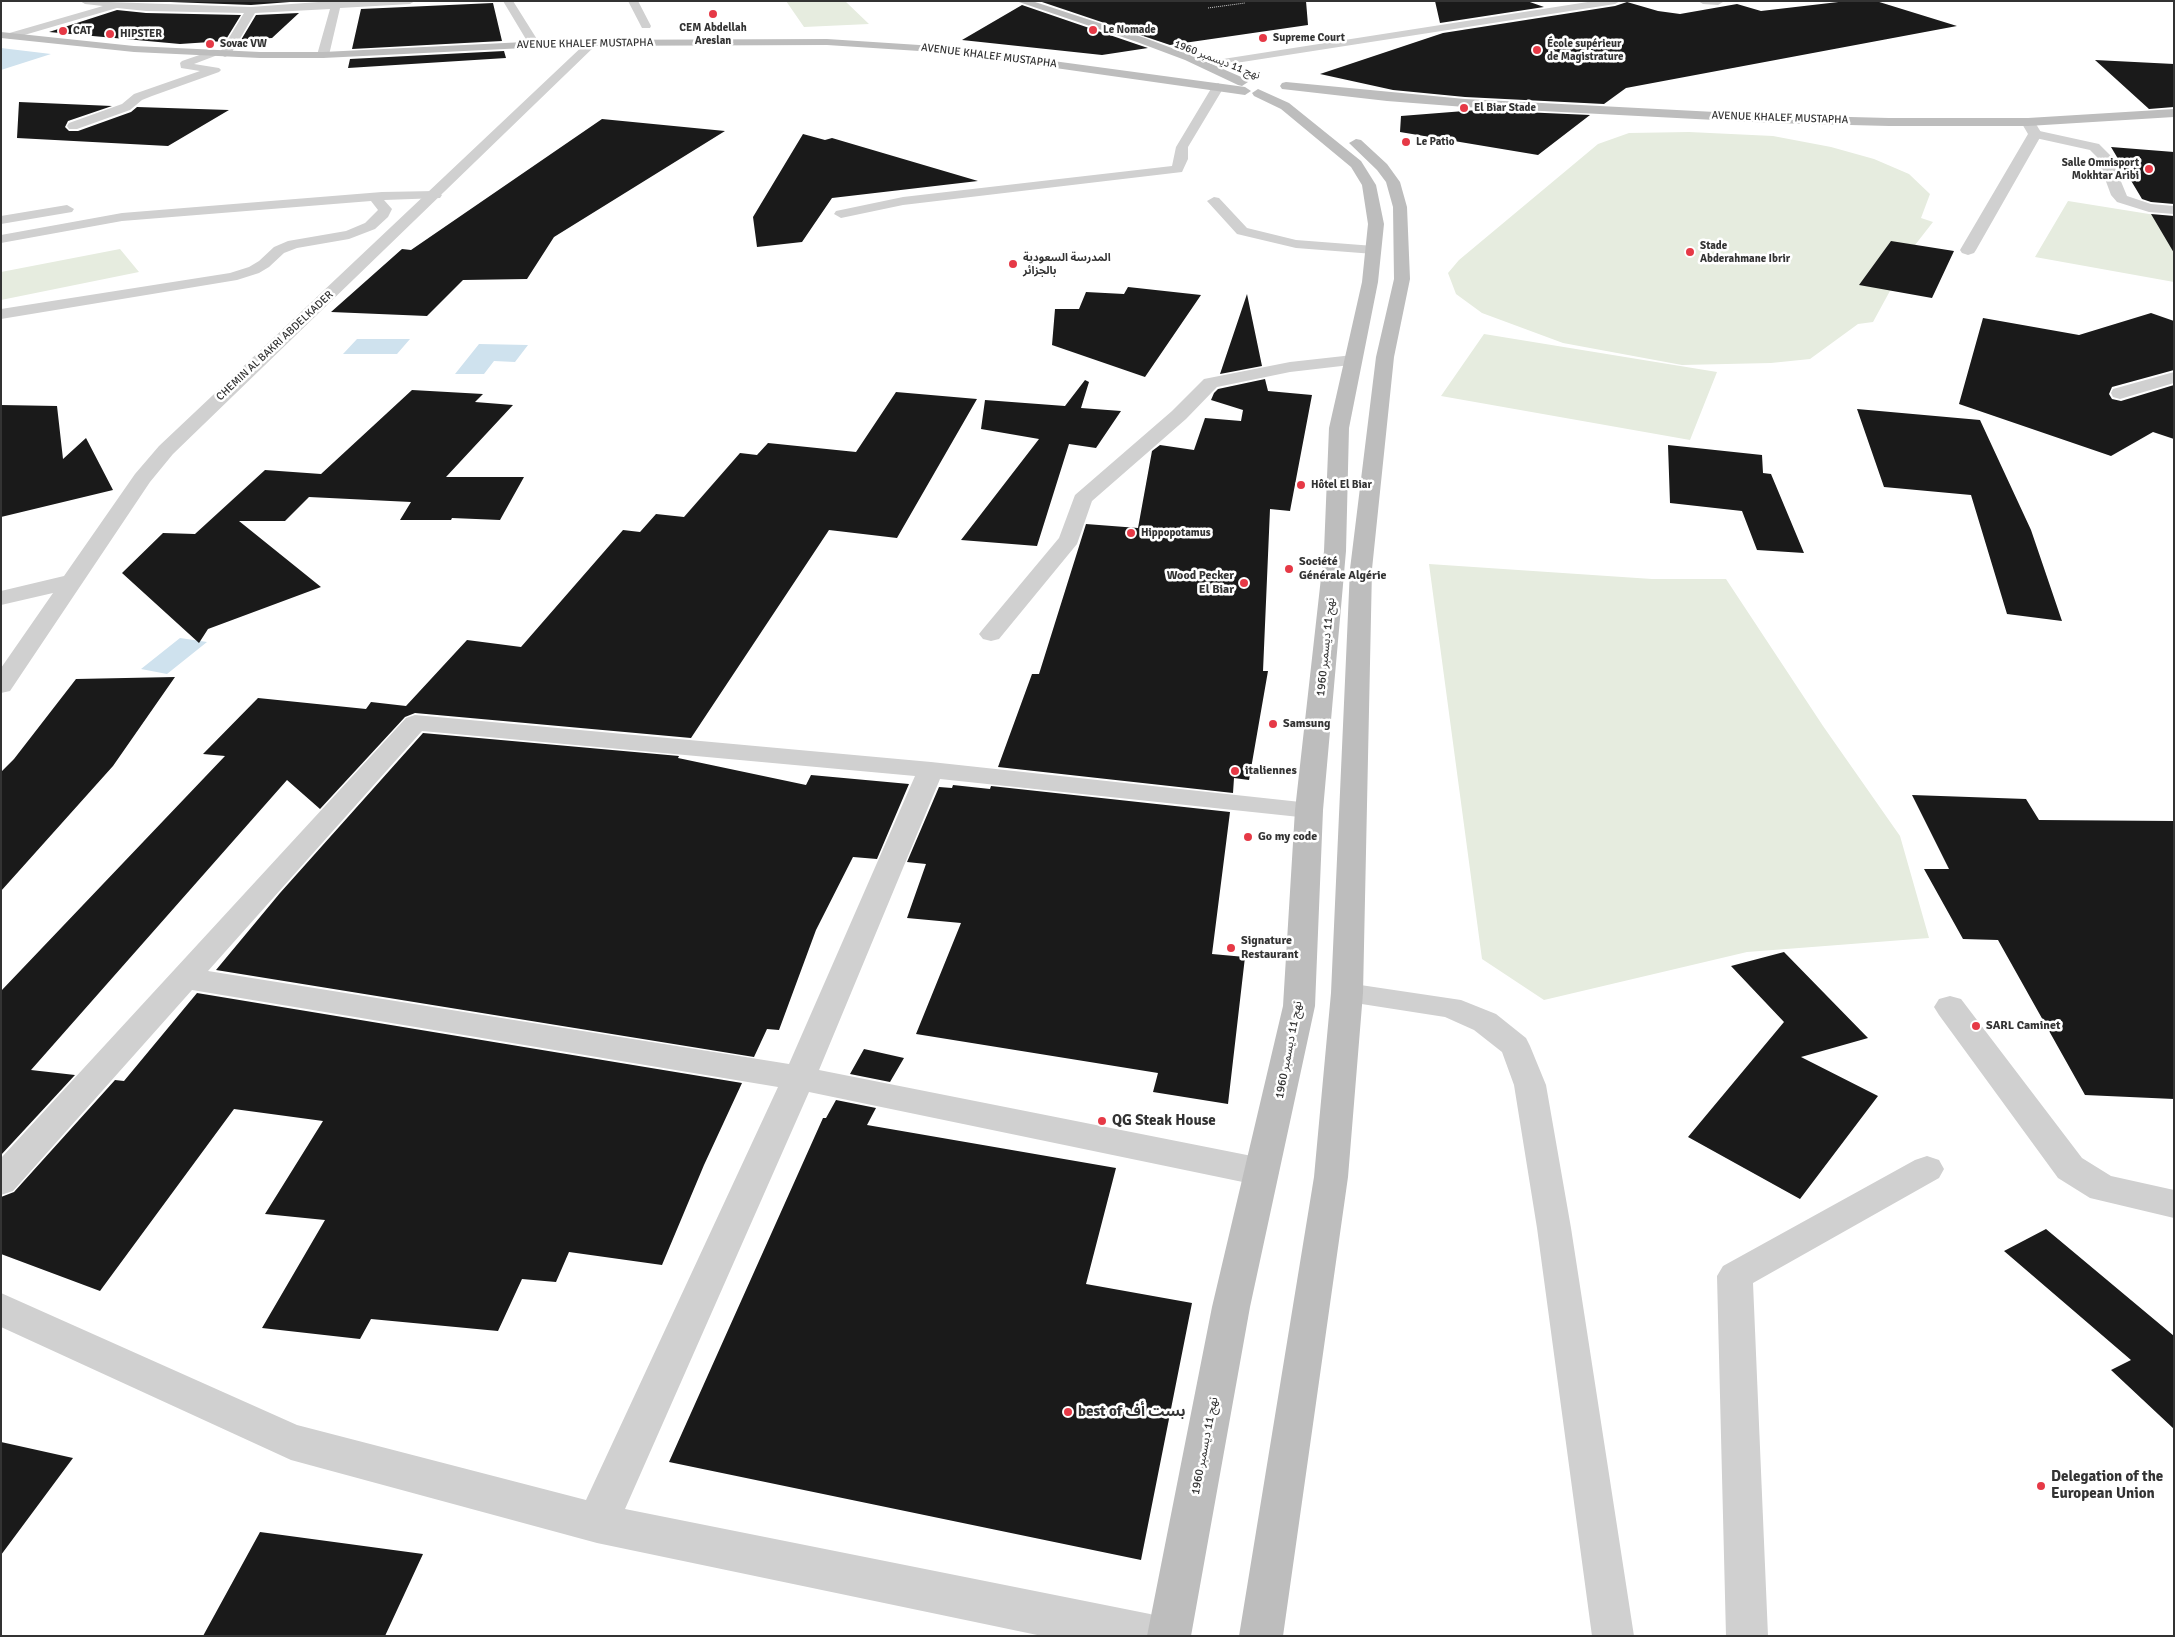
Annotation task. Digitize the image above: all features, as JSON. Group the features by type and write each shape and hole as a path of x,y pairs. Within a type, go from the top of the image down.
{"main road":[{"name":"نهج 11 ديسمبر 1960","path":"1021,1 1141,40 1264,86 1285,106 1338,147 1364,174 1369,185 1376,224 1370,282 1339,428 1335,551 1309,810 1299,1006 1231,1306 1169,1636"},
{"name":"نهج 11 ديسمبر 1960","path":"1049,1 1110,20 1222,62 1264,86 1370,155 1393,182 1400,207 1402,279 1385,357 1361,569 1347,993 1331,1177 1261,1636"},
{"name":"AVENUE KHALEF MUSTAPHA","path":"6,36 134,49 211,54 323,55 592,42 827,42 885,45 1046,62 1218,87 1264,86"},
{"name":"AVENUE KHALEF MUSTAPHA","path":"1168,79 1386,97 1773,119 2032,128 2174,113"}],"street":[{"path":"85,1 128,3 146,8 251,10 410,1"},
{"path":"508,1 534,44"},
{"path":"6,36 128,3"},
{"path":"323,55 337,4"},
{"path":"225,54 251,10"},
{"name":"CHEMIN AL BAKRI ABDELKADER","path":"1,686 142,478 166,450 435,195 592,42"},
{"path":"1968,250 2032,128"},
{"path":"992,634 1069,539 1082,499 1179,415 1211,383 1290,367 1353,360"},
{"path":"2120,393 2174,377"},
{"path":"1,598 72,581"},
{"path":"1,1181 415,723 931,770 1309,810"},
{"path":"597,1523 799,1078 931,770"},
{"path":"185,978 799,1078 1262,1172"},
{"path":"1950,1007 2070,1168 2102,1188 2174,1204"},
{"path":"1,1309 291,1442 597,1523 1150,1636"}],"lane":[{"path":"633,1 646,26"},
{"path":"1222,62 1615,1"},
{"path":"1703,1 1718,2"},
{"path":"73,126 126,106 138,97 148,93 214,70 184,66 186,63 211,54"},
{"path":"841,214 903,201 1178,168 1182,146 1218,87"},
{"path":"2032,128 2094,147 2103,155 2118,195 2122,199 2149,208 2174,210"},
{"path":"1,239 122,217 376,197 435,195"},
{"path":"1,314 232,276 254,270 264,264 278,250 293,244 349,235 370,226 385,210 379,204 376,197"},
{"path":"1214,201 1242,231 1296,244 1374,250"},
{"path":"1,220 73,208 122,217"},
{"path":"1347,993 1450,1007 1485,1022 1515,1046 1530,1085 1554,1228 1613,1636"},
{"path":"1747,1636 1735,1276 1927,1169"}],"path":[{"path":"1208,8 1245,3"}],"shaded area":[{"path":"786,1 845,1 869,24 804,27"},
{"name":"Stade Abderahmane Ibrir","path":"1689,132 1773,136 1831,147 1874,159 1909,174 1930,194 1921,218 1933,222 1915,245 1873,322 1858,324 1810,359 1771,363 1682,365 1563,343 1482,313 1456,294 1448,273 1459,260 1598,144 1629,133"},
{"path":"2068,201 2174,218 2174,282 2035,257"},
{"path":"120,249 139,272 1,300 1,272"},
{"path":"1484,334 1717,372 1690,440 1441,396"},
{"path":"1429,564 1652,579 1726,579 1823,726 1900,836 1929,938 1747,952 1544,1000 1482,959"}],"water":[{"path":"1,48 51,54 1,70"},
{"path":"357,339 410,339 397,354 343,354"},
{"path":"479,344 528,345 515,362 494,361 484,374 455,374"},
{"path":"180,638 207,642 167,674 141,669"}],"building":[{"path":"144,1 303,1 251,5"},
{"path":"1039,1 1306,1 1308,25 1170,45"},
{"path":"1435,1 1527,1 1544,7 1440,23"},
{"name":"École supérieur de Magistrature","path":"1847,1 1876,1 1957,26 1626,88 1604,104 1465,97 1393,90 1320,74 1443,33 1615,6 1627,2 1658,11 1680,14 1737,4 1761,11"},
{"path":"493,3 502,41 352,49 361,9"},
{"path":"1022,5 1148,48 1102,55 962,40"},
{"path":"117,10 146,13 241,15 225,41 180,44 49,32"},
{"path":"299,13 272,38 241,40 256,15"},
{"path":"504,51 506,58 348,68 350,59"},
{"path":"2095,60 2174,64 2174,107 2149,109"},
{"path":"19,102 112,106 68,121 65,127 69,131 78,131 131,112 137,107 229,110 168,146 17,138"},
{"path":"1477,110 1590,115 1538,155 1400,132 1401,116"},
{"path":"602,119 725,131 554,237 527,279 463,280 427,316 331,312 402,249 411,250"},
{"path":"803,134 825,140 832,138 978,181 832,198 802,242 757,247 753,217"},
{"name":"Salle Omnisport Mokhtar Aribi","path":"2111,147 2174,152 2174,204 2151,202 2142,199"},
{"path":"2151,214 2174,216 2174,253"},
{"path":"1891,241 1954,251 1932,298 1859,285"},
{"path":"1128,287 1201,295 1145,377 1052,345 1055,309 1079,309 1086,292 1124,294"},
{"path":"1247,294 1262,366 1220,374"},
{"path":"2151,313 2174,321 2174,370 2112,387 2109,394 2112,399 2121,401 2174,385 2174,439 2153,432 2111,456 1959,404 1983,318 2079,335"},
{"path":"1265,379 1268,391 1312,395 1290,511 1270,509 1263,671 1268,671 1249,780 1234,778 1233,793 998,767 1032,674 1039,674 1086,524 1138,528 1152,451 1160,445 1194,450 1205,418 1241,421 1243,410 1211,400 1214,393 1218,389"},
{"path":"1085,380 1089,382 1081,408 1121,411 1096,448 1069,444 1037,546 961,540 1039,439 981,429 985,400 1065,406"},
{"path":"412,390 483,394 475,402 513,405 446,477 524,477 500,520 452,518 451,520 400,520 411,502 309,497 285,521 239,521 321,587 208,629 199,643 122,573 163,533 195,534 265,470 321,474"},
{"path":"896,392 977,399 897,538 829,530 691,738 415,713 405,717 320,809 287,780 31,1070 75,1075 1,1155 1,991 225,756 203,754 258,698 366,709 371,702 406,706 467,640 521,647 623,530 640,532 656,514 684,517 740,453 757,455 768,443 856,452"},
{"path":"1,405 57,406 63,459 86,438 113,490 1,517"},
{"path":"1857,409 1980,420 2031,530 2062,621 2007,614 1971,495 1884,487"},
{"path":"1668,445 1762,455 1763,473 1771,474 1804,553 1757,550 1742,511 1670,503"},
{"path":"175,677 113,766 1,891 1,772 14,759 76,679"},
{"path":"423,733 679,756 678,758 806,785 811,775 909,784 877,859 853,857 816,930 779,1030 767,1029 754,1057 216,970 280,893"},
{"path":"953,785 990,789 991,786 1230,812 1212,954 1245,957 1228,1104 1153,1092 1158,1073 916,1034 961,923 907,918 926,864 907,862 939,787 952,788"},
{"path":"1912,795 2026,799 2039,820 2174,821 2174,1099 2085,1095 1998,940 1963,939 1924,869 1949,869"},
{"path":"1784,952 1868,1038 1801,1057 1878,1096 1800,1199 1688,1137 1784,1022 1731,966"},
{"path":"197,993 742,1083 704,1165 662,1265 569,1252 556,1282 522,1279 498,1331 371,1319 360,1339 262,1328 325,1220 265,1214 323,1121 234,1109 100,1291 1,1254 1,1197 14,1192 115,1080 124,1081"},
{"path":"864,1049 904,1058 890,1082 850,1074"},
{"path":"836,1100 876,1108 867,1125 1116,1168 1086,1284 1192,1303 1141,1560 669,1462 823,1118 826,1118"},
{"path":"2046,1229 2174,1336 2174,1429 2111,1370 2131,1360 2004,1251"},
{"path":"1,1442 73,1458 1,1555"},
{"path":"260,1532 423,1554 385,1636 203,1636"}],"place":[{"name":"CEM Abdellah Areslan","path":"713,14"},
{"name":"Le Nomade","path":"1093,30"},
{"name":"CAT","path":"63,31"},
{"name":"HIPSTER","path":"110,34"},
{"name":"Supreme Court","path":"1263,38"},
{"name":"Sovac VW","path":"210,44"},
{"name":"École supérieur de Magistrature","path":"1537,50"},
{"name":"El Biar Stade","path":"1464,108"},
{"name":"Le Patio","path":"1406,142"},
{"name":"Salle Omnisport Mokhtar Aribi","path":"2149,169"},
{"name":"Stade Abderahmane Ibrir","path":"1690,252"},
{"name":"المدرسة السعودية بالجزائر","path":"1013,264"},
{"name":"Hôtel El Biar","path":"1301,485"},
{"name":"Hippopotamus","path":"1131,533"},
{"name":"Société Générale Algérie","path":"1289,569"},
{"name":"Wood Pecker El Biar","path":"1244,583"},
{"name":"Samsung","path":"1273,724"},
{"name":"italiennes","path":"1235,771"},
{"name":"Go my code","path":"1248,837"},
{"name":"Signature Restaurant","path":"1231,948"},
{"name":"SARL Caminet","path":"1976,1026"},
{"name":"QG Steak House","path":"1102,1121"},
{"name":"best of بست أف","path":"1068,1412"},
{"name":"Delegation of the European Union","path":"2041,1486"}]}
